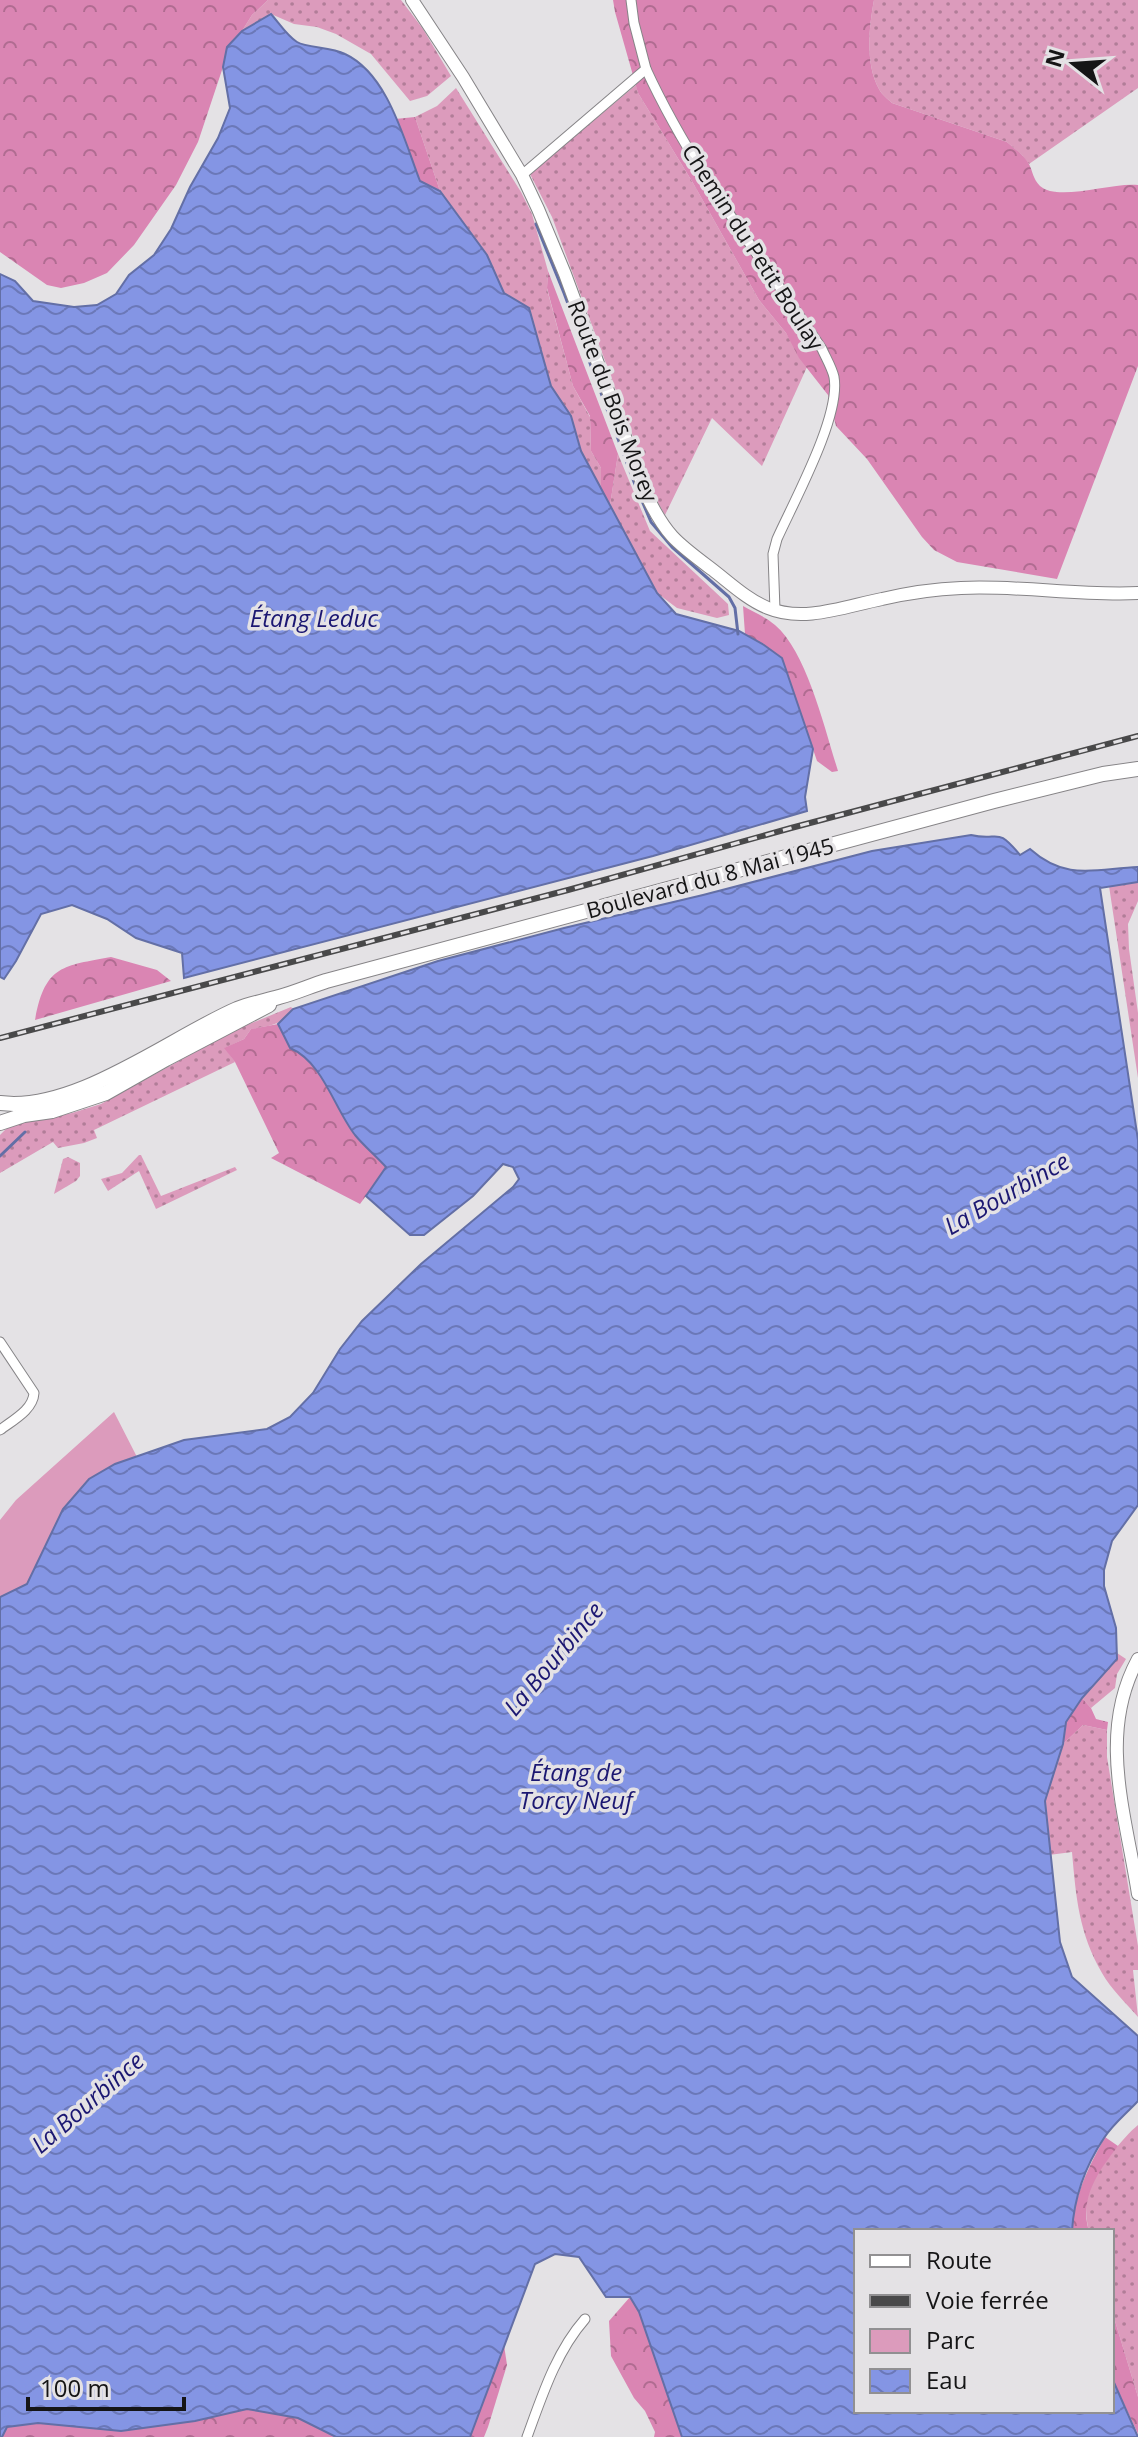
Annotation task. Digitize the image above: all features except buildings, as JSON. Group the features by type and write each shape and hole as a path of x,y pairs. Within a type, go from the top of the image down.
{"main road":[{"name":"Boulevard du 8 Mai 1945","path":"0,1103 13,1105 77,1089 125,1071 239,1009 381,966 994,801 1103,774 1138,769"},
{"name":"Boulevard du 8 Mai 1945","path":"0,1123 52,1111 106,1093 284,996"}],"street":[{"name":"Route du Bois Morey","path":"412,0 522,175 565,274 646,494 659,522 673,540 749,598 775,610 795,614 957,588 1020,587 1138,593"},
{"name":"Chemin du Petit Boulay","path":"631,0 646,69 667,114 822,349 834,376 834,402 828,425 773,554 775,610"},
{"path":"522,175 646,69"},
{"path":"0,1342 35,1397 30,1407 0,1430"},
{"path":"1138,1659 1121,1700 1116,1743 1117,1772 1138,1894"},
{"path":"527,2437 548,2380 563,2350 585,2319"}],"green space":[{"path":"0,0 268,0 227,47 198,142 176,185 134,245 107,273 84,283 61,288 47,285 0,252"},
{"path":"268,0 401,0 423,29 451,76 427,96 410,101 371,54 336,34 317,27 294,24 271,14 242,31 252,15"},
{"path":"613,0 874,0 870,57 880,91 892,103 1007,142 1027,161 1040,186 1048,190 1072,192 1138,185 1138,366 1057,579 957,562 934,550 867,459 836,426 828,395 799,358 786,333 759,300 638,93"},
{"path":"874,0 1138,0 1138,88 1029,164 1007,142 892,103 883,95 870,57"},
{"path":"636,85 759,300 786,333 807,367 762,466 712,418 665,515 656,499 552,217 530,174"},
{"path":"456,88 532,214 548,271 547,289 573,386 590,417 591,451 601,468 601,489 581,451 571,416 551,386 529,308 504,293 487,255 440,191 415,117 437,106"},
{"path":"415,117 440,191 420,181 395,119"},
{"path":"548,271 618,454 610,505 601,489 601,468 591,451 590,416 573,386 547,288"},
{"path":"618,454 650,531 728,604 729,615 717,618 677,608 657,593 610,505"},
{"path":"743,606 775,625 797,653 814,693 838,771 832,772 817,761 782,658 745,634"},
{"path":"1138,882 1138,901 1128,924 1138,1013 1138,1078 1109,886"},
{"path":"111,957 157,970 171,981 35,1020 44,988 59,971 68,966"},
{"path":"291,1007 293,1009 280,1022 251,1029 244,1039 225,1048 235,1062 94,1130 97,1138 58,1148 53,1142 0,1173 0,1135 8,1127 101,1104 235,1030"},
{"path":"278,1024 290,1048 320,1075 355,1135 387,1167 360,1204 271,1158 279,1153 235,1062 224,1048 244,1039 251,1029"},
{"path":"139,1155 161,1196 235,1167 237,1170 156,1209 139,1171 108,1191 101,1179 122,1173"},
{"path":"68,1157 80,1163 80,1176 54,1194 63,1159"},
{"path":"114,1412 137,1457 115,1464 27,1584 0,1597 0,1520 16,1500"},
{"path":"1117,1653 1126,1659 1117,1674 1115,1688 1091,1708 1082,1698 1117,1659"},
{"path":"1082,1698 1096,1719 1108,1722 1107,1730 1083,1725 1063,1744 1065,1722"},
{"path":"1083,1725 1107,1730 1107,1757 1138,1946 1138,1970 1133,1970 1138,2017 1106,1979 1088,1944 1077,1900 1072,1852 1049,1855 1045,1801 1063,1744"},
{"path":"1138,2125 1138,2397 1114,2318 1114,2229 1089,2229 1086,2206 1088,2192 1096,2176"},
{"path":"1105,2137 1118,2146 1092,2186 1086,2207 1089,2229 1072,2229 1083,2182"},
{"path":"630,2297 639,2312 682,2437 654,2437 655,2432 645,2411 634,2398 611,2356 609,2321"},
{"path":"1114,2318 1138,2397 1138,2434 1114,2382"},
{"path":"504,2345 507,2365 488,2427 484,2437 470,2437"},
{"path":"247,2409 298,2418 336,2437 2,2437 7,2427 38,2423 121,2431 195,2421"}],"water":[{"name":"Étang Leduc","path":"271,14 297,42 345,54 373,77 393,110 420,181 440,191 487,255 504,293 529,308 551,386 571,416 581,451 657,593 676,614 739,631 782,658 813,749 805,797 807,811 653,856 184,978 182,953 136,938 107,919 72,905 41,914 4,979 0,977 0,274 15,281 33,301 74,307 97,305 116,294 129,275 154,255 171,229 218,138 230,108 223,67 227,47 242,31"},
{"name":"Étang de Torcy Neuf","path":"971,835 997,836 1006,840 1020,855 1030,849 1056,866 1068,869 1094,871 1138,867 1138,882 1100,888 1138,1140 1138,1505 1112,1541 1104,1570 1104,1586 1116,1628 1117,1659 1082,1698 1066,1722 1063,1744 1045,1801 1060,1942 1072,1977 1138,2036 1138,2101 1108,2133 1092,2159 1078,2194 1072,2229 854,2229 854,2413 1114,2413 1114,2383 1138,2437 682,2437 639,2312 630,2297 606,2297 579,2257 555,2254 535,2264 470,2437 336,2437 298,2418 247,2409 195,2421 121,2431 38,2423 7,2427 0,2437 0,1597 27,1584 63,1509 89,1479 115,1464 184,1440 267,1429 290,1417 313,1393 340,1349 362,1321 421,1264 519,1179 513,1167 503,1164 473,1196 424,1235 410,1235 366,1196 386,1167 355,1135 320,1075 290,1048 278,1024 293,1009 438,961 872,851"}],"waterway":[{"path":"536,224 651,522 672,547 729,597 735,608 738,634"},
{"path":"0,1156 25,1132"}],"railway":[{"path":"0,1038 568,890 1138,736"}],"water label":[{"name":"La Bourbince","path":"1007,1194"},
{"name":"La Bourbince","path":"554,1659"},
{"name":"La Bourbince","path":"88,2103"}]}
